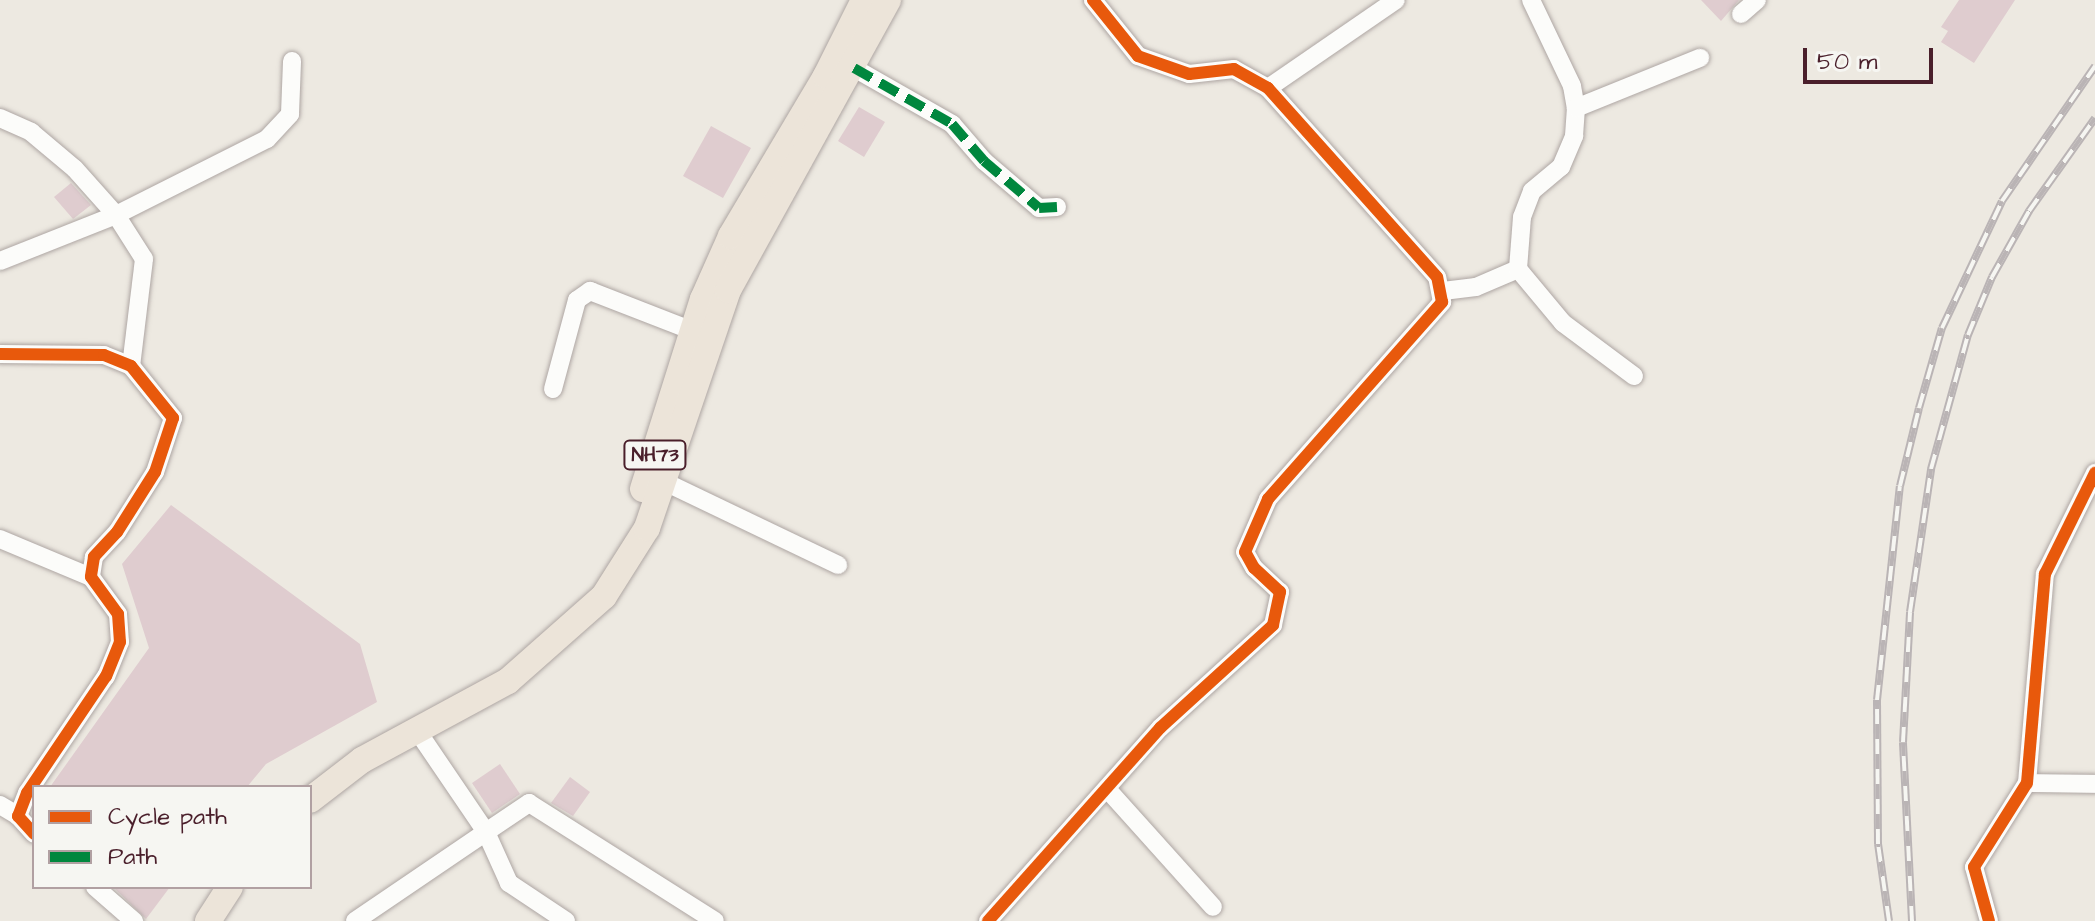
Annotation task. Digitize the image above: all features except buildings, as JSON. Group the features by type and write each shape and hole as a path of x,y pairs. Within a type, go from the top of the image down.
{"highway":[{"name":"NH73","path":"301,785 352,745 498,667 590,584 631,519 693,331 731,236 826,76 864,0"},
{"name":"NH73","path":"312,798 362,760 508,681 566,635 604,596 629,558 665,482 728,290 854,68 888,0"},
{"path":"187,921 206,889"},
{"path":"208,921 229,889"}],"street":[{"path":"988,921 1199,688 1244,655 1273,625 1280,592 1254,568 1245,552 1250,534 1268,499 1442,302 1443,291 1398,232 1268,88 1234,69 1189,74 1138,56 1093,0"},
{"path":"1268,88 1396,0"},
{"path":"1531,0 1572,86 1576,108 1574,136 1561,167 1532,191 1522,217 1518,269 1563,323 1634,376"},
{"path":"1741,14 1757,0"},
{"path":"1576,108 1700,58"},
{"path":"0,261 116,215 267,139 290,114 292,61"},
{"path":"854,68 952,124 984,161 1039,208 1057,207"},
{"path":"0,118 42,141 116,215 144,259 131,366"},
{"path":"1443,291 1476,287 1518,269"},
{"path":"553,389 577,300 590,291 693,331"},
{"path":"0,354 104,355 131,366 173,418 170,437 117,532 94,557 91,577"},
{"path":"1989,921 1974,867 2027,783 2045,574 2095,473"},
{"path":"665,482 838,565"},
{"path":"0,539 91,577 118,614 120,642 106,676 40,767 18,816"},
{"path":"416,729 486,832 509,883 566,921"},
{"path":"2027,783 2095,784"},
{"path":"1108,790 1213,907"},
{"path":"355,921 529,803 715,921"},
{"path":"0,805 18,816 32,832"},
{"path":"97,889 134,921"}],"railway":[{"path":"1889,921 1878,844 1877,700 1900,486 1942,328 2002,201 2095,66"},
{"path":"1912,921 1903,742 1910,612 1931,469 1968,335 1992,277 2029,211 2095,118"}],"marked path":[{"path":"854,68 952,124 984,161 1039,208 1057,207"}],"cycle path":[{"path":"988,921 1160,728 1273,625 1280,592 1254,568 1245,552 1268,499 1442,302 1437,277 1268,88 1234,69 1189,74 1138,56 1093,0"},
{"path":"0,354 104,355 131,366 173,418 155,472 117,532 94,557 91,577 118,614 120,642 106,676 32,785"},
{"path":"1989,921 1974,867 2027,783 2045,574 2095,473"},
{"path":"32,786 18,816 32,832"}]}
